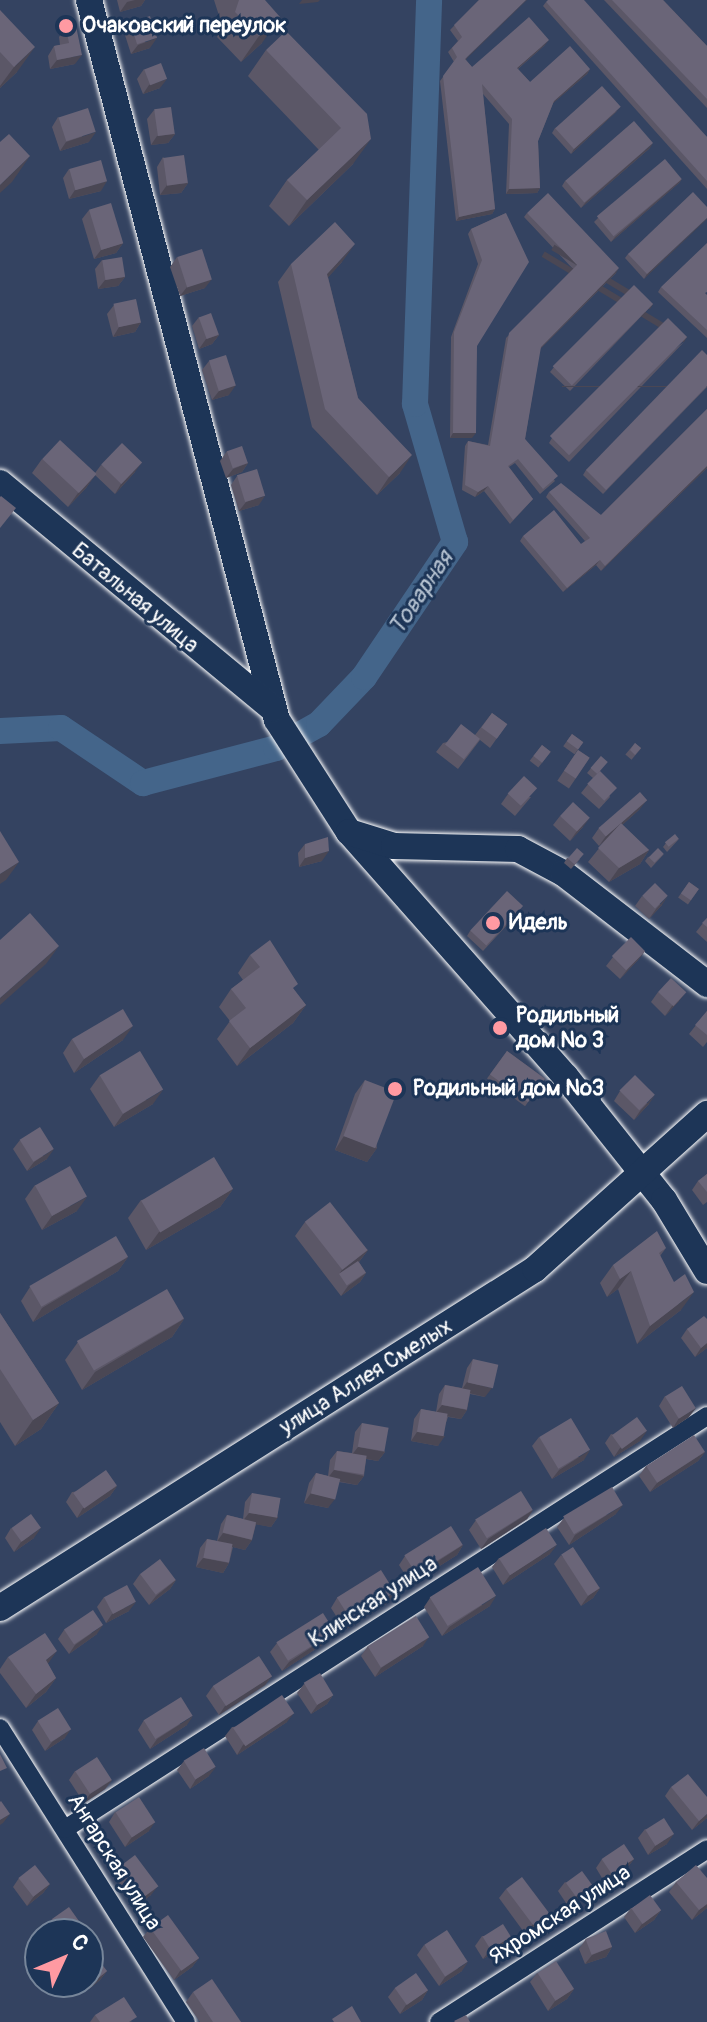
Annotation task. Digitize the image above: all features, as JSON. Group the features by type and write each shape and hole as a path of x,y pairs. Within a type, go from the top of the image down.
{"main road":[{"path":"89,0 253,642 275,714 297,757 349,832 566,1077 640,1178 664,1200 707,1271"},
{"name":"Батальная улица","path":"0,483 275,714"},
{"path":"211,663 230,663 253,642"},
{"path":"349,832 394,846 518,849 563,873 707,984"},
{"path":"386,874 384,860 394,846"},
{"name":"улица Аллея Смелых","path":"0,1608 535,1269 640,1178 707,1114"}],"street":[{"name":"Клинская улица","path":"65,1829 707,1416"},
{"name":"Ангарская улица","path":"0,1728 186,2022"},
{"name":"Яхромская улица","path":"439,2022 707,1849"}],"building":[{"path":"239,0 265,0 280,17 259,36 235,12"},
{"path":"479,0 526,0 465,59 472,67 529,17 549,40 517,68 530,82 570,46 590,69 554,101 538,141 540,188 509,189 512,119 482,84 495,209 459,217 443,76 457,57 452,48 462,37 454,25"},
{"path":"584,0 707,137 707,181 546,2"},
{"path":"612,0 663,0 707,46 707,99"},
{"path":"0,10 35,47 14,67 0,52"},
{"path":"150,16 157,38 137,44 130,22"},
{"path":"76,26 82,55 57,60 54,46 69,43 66,28"},
{"path":"286,31 367,114 371,139 307,200 287,180 341,128 266,50"},
{"path":"161,63 167,79 150,85 144,69"},
{"path":"602,86 621,107 574,149 555,128"},
{"path":"171,107 175,134 158,136 154,109"},
{"path":"88,108 96,132 66,141 59,118"},
{"path":"634,121 653,143 584,203 565,181"},
{"path":"9,134 30,156 0,185 0,142"},
{"path":"184,155 188,183 167,186 163,158"},
{"path":"665,159 682,179 614,236 597,216"},
{"path":"101,160 107,181 75,190 69,169"},
{"path":"693,192 707,207 707,218 647,274 628,254"},
{"path":"548,193 619,268 541,347 525,439 558,476 543,489 518,459 508,466 533,499 513,520 488,486 478,492 465,485 468,441 490,446 509,333 577,265 527,213"},
{"path":"111,203 123,243 101,250 89,210"},
{"path":"506,213 529,262 477,346 476,433 453,433 454,332 482,260 471,229"},
{"path":"335,222 355,244 327,274 358,398 412,455 389,477 325,409 291,264"},
{"path":"707,243 705,293 707,330 661,287"},
{"path":"202,249 212,279 187,287 177,257"},
{"path":"122,257 125,277 105,280 102,260"},
{"path":"634,285 653,304 572,385 553,366"},
{"path":"136,299 141,322 118,327 114,304"},
{"path":"211,313 219,335 207,339 199,317"},
{"path":"668,318 687,337 569,455 550,436"},
{"path":"702,350 707,355 707,386 606,490 586,470"},
{"path":"226,355 236,385 219,391 209,361"},
{"path":"707,409 707,466 605,566 600,560 567,588 523,536 554,510 581,544 590,538 549,492 561,483 601,515"},
{"path":"60,440 97,474 79,493 42,459"},
{"path":"122,443 142,462 121,484 101,465"},
{"path":"242,446 248,463 233,468 227,451"},
{"path":"257,469 265,496 245,502 237,475"},
{"path":"0,497 16,508 0,528"},
{"path":"492,713 507,724 497,739 481,728"},
{"path":"461,724 480,739 464,759 445,744"},
{"path":"572,734 583,742 578,750 567,741"},
{"path":"635,743 641,748 635,755 630,750"},
{"path":"542,745 551,752 542,763 533,756"},
{"path":"578,750 590,758 576,779 564,771"},
{"path":"601,756 608,762 597,774 591,768"},
{"path":"600,771 617,788 604,801 587,784"},
{"path":"524,776 537,788 521,806 508,794"},
{"path":"640,792 647,800 606,836 598,828"},
{"path":"573,802 590,818 577,832 560,816"},
{"path":"621,823 649,850 619,868 598,848"},
{"path":"0,831 19,862 0,874"},
{"path":"675,834 679,839 669,847 665,842"},
{"path":"328,837 329,851 305,858 305,844"},
{"path":"577,848 584,854 575,864 568,859"},
{"path":"658,848 664,854 654,863 649,857"},
{"path":"689,882 699,889 691,900 681,893"},
{"path":"655,883 668,896 655,908 642,896"},
{"name":"Идель","path":"507,891 523,906 486,945 470,930"},
{"path":"30,913 59,946 0,998 0,940"},
{"path":"631,937 645,951 626,970 612,956"},
{"path":"270,940 298,984 293,988 306,1005 250,1048 229,1021 246,1008 231,989 260,967 250,955"},
{"path":"671,978 686,992 673,1006 658,992"},
{"path":"123,1009 133,1026 84,1059 72,1039"},
{"path":"707,1011 707,1035 695,1025"},
{"path":"140,1051 163,1090 123,1114 100,1075"},
{"path":"507,1051 545,1079 528,1102 490,1074"},
{"path":"635,1075 655,1095 639,1110 619,1091"},
{"path":"365,1080 397,1092 375,1148 343,1136"},
{"path":"40,1127 54,1149 33,1162 20,1140"},
{"path":"214,1157 233,1189 160,1232 141,1201"},
{"path":"70,1166 87,1197 52,1216 35,1185"},
{"path":"707,1174 707,1192 698,1181"},
{"path":"330,1202 368,1250 342,1270 305,1222"},
{"path":"657,1231 666,1248 659,1253 674,1282 685,1274 694,1292 650,1326 631,1271 620,1279 613,1265"},
{"path":"116,1236 128,1257 41,1307 29,1286"},
{"path":"358,1261 366,1273 347,1285 339,1274"},
{"path":"167,1289 184,1318 94,1370 77,1341"},
{"path":"0,1313 59,1403 33,1420 0,1369"},
{"path":"704,1316 707,1319 707,1343 701,1348 687,1329"},
{"path":"473,1359 498,1365 493,1388 468,1382"},
{"path":"445,1385 471,1390 467,1410 441,1405"},
{"path":"682,1386 696,1408 679,1419 665,1397"},
{"path":"421,1409 448,1414 444,1436 417,1432"},
{"path":"637,1417 647,1431 622,1449 612,1435"},
{"path":"571,1418 590,1450 558,1469 539,1437"},
{"path":"362,1423 389,1428 384,1451 358,1447"},
{"path":"694,1435 705,1452 657,1483 646,1466"},
{"path":"337,1451 367,1456 364,1474 334,1470"},
{"path":"106,1470 117,1486 84,1509 73,1493"},
{"path":"316,1473 340,1479 335,1499 311,1493"},
{"path":"612,1487 623,1505 574,1534 563,1516"},
{"path":"521,1491 533,1510 487,1538 475,1520"},
{"path":"252,1493 281,1498 277,1518 249,1513"},
{"path":"31,1514 41,1528 22,1542 12,1528"},
{"path":"227,1515 256,1522 252,1540 223,1532"},
{"path":"451,1526 463,1545 416,1574 404,1555"},
{"path":"546,1528 557,1545 510,1575 499,1558"},
{"path":"207,1539 233,1544 229,1563 203,1558"},
{"path":"573,1547 600,1588 588,1596 561,1555"},
{"path":"160,1559 176,1580 156,1595 140,1574"},
{"path":"478,1567 496,1596 448,1626 430,1597"},
{"path":"381,1570 395,1592 351,1620 337,1598"},
{"path":"127,1585 136,1602 113,1614 104,1597"},
{"path":"93,1610 103,1625 74,1644 64,1630"},
{"path":"323,1613 335,1632 288,1661 276,1642"},
{"path":"416,1616 429,1637 381,1667 368,1646"},
{"path":"45,1633 57,1651 46,1660 56,1678 36,1694 8,1657"},
{"path":"259,1656 272,1676 226,1706 213,1686"},
{"path":"320,1673 333,1695 317,1705 304,1683"},
{"path":"282,1695 294,1713 245,1746 233,1728"},
{"path":"181,1697 193,1716 155,1739 144,1720"},
{"path":"58,1708 71,1729 51,1742 38,1721"},
{"path":"204,1748 216,1767 195,1779 184,1761"},
{"path":"0,1754 7,1768 0,1771"},
{"path":"97,1757 112,1780 90,1794 75,1771"},
{"path":"688,1774 707,1797 707,1814 699,1821 671,1787"},
{"path":"139,1797 155,1822 132,1837 116,1812"},
{"path":"0,1802 10,1814 0,1820"},
{"path":"664,1818 674,1834 655,1846 645,1830"},
{"path":"624,1844 634,1859 612,1874 602,1859"},
{"path":"135,1855 158,1886 143,1898 120,1866"},
{"path":"35,1865 50,1884 33,1897 18,1878"},
{"path":"696,1865 707,1878 707,1904 699,1910 676,1882"},
{"path":"582,1871 592,1885 576,1897 566,1883"},
{"path":"522,1877 549,1913 533,1925 506,1889"},
{"path":"650,1895 661,1910 643,1924 631,1909"},
{"path":"69,1907 77,1918 53,1918"},
{"path":"168,1915 199,1958 181,1971 150,1928"},
{"path":"503,1924 511,1937 491,1949 483,1937"},
{"path":"447,1930 468,1962 445,1977 424,1945"},
{"path":"606,1931 612,1947 592,1955 585,1939"},
{"path":"556,1961 574,1989 556,2001 538,1973"},
{"path":"416,1973 428,1990 407,2005 395,1988"},
{"path":"212,1979 241,2022 213,2022 193,1992"},
{"path":"124,1997 137,2017 129,2022 100,2022 95,2015"},
{"path":"352,2006 361,2022 334,2022 332,2019"},
{"path":"466,2015 470,2022 454,2021"}],"waterway":[{"name":"Товарная","path":"0,731 61,728 143,783 276,748 319,724 364,677 455,542 415,404 429,0"}],"place":[{"name":"Очаковский переулок","path":"66,26"},
{"name":"Идель","path":"493,923"},
{"name":"Родильный дом № 3","path":"500,1028"},
{"name":"Родильный дом №3","path":"395,1089"}]}
